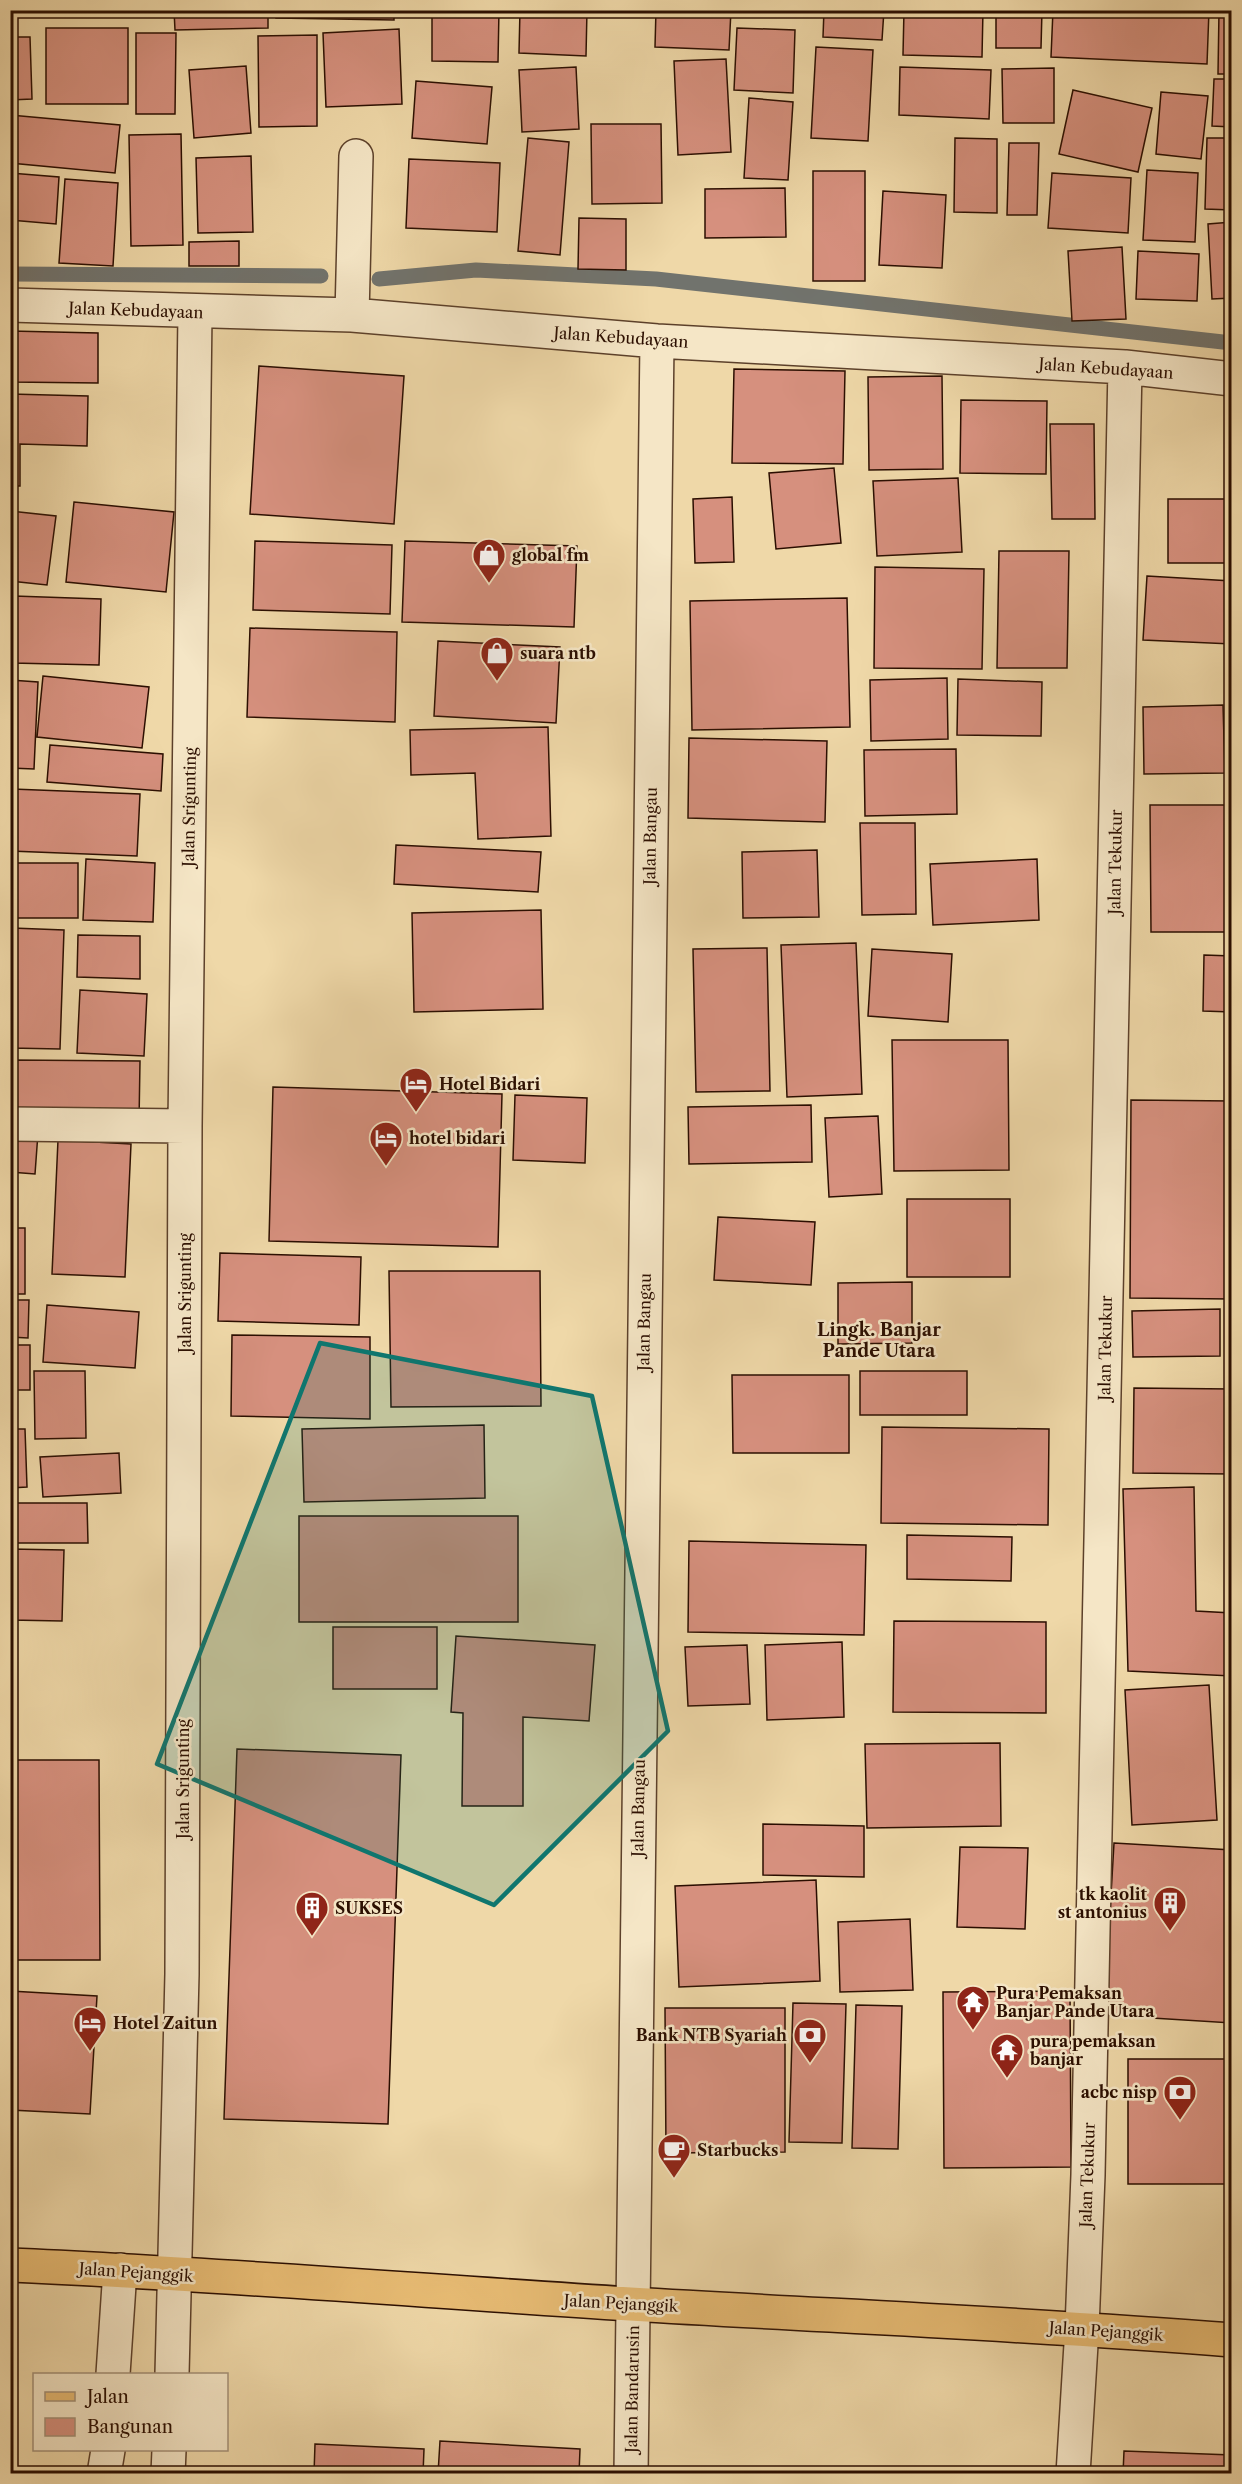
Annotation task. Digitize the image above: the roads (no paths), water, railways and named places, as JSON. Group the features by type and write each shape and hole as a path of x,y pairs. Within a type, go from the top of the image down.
{"main road":[{"name":"Jalan Pejanggik","path":"10,2265 176,2273 633,2304 1082,2328 1232,2340"}],"street":[{"path":"352,315 357,156"},
{"name":"Jalan Kebudayaan","path":"10,305 352,315 657,341 1125,367 1232,379"},
{"name":"Jalan Srigunting","path":"172,2373 182,1962 185,1126 195,312"},
{"name":"Jalan Bangau","path":"633,2304 657,341"},
{"name":"Jalan Tekukur","path":"1073,2474 1088,2175 1125,367"},
{"path":"10,1124 185,1126"},
{"path":"113,2373 120,2270"},
{"name":"Jalan Bandarusin","path":"631,2474 633,2304"},
{"path":"104,2474 108,2451"},
{"path":"168,2474 169,2451"}],"waterway":[{"path":"379,279 476,270 656,279 1232,343"},
{"path":"10,274 321,276"}],"place":[{"name":"global fm","path":"489,584"},
{"name":"suara ntb","path":"497,682"},
{"name":"Hotel Bidari","path":"416,1113"},
{"name":"hotel bidari","path":"386,1167"},
{"name":"tk kaolit st antonius","path":"1170,1932"},
{"name":"SUKSES","path":"312,1937"},
{"name":"Pura Pemaksan Banjar Pande Utara","path":"973,2031"},
{"name":"Hotel Zaitun","path":"90,2052"},
{"name":"Bank NTB Syariah","path":"810,2064"},
{"name":"pura pemaksan banjar","path":"1007,2079"},
{"name":"acbc nisp","path":"1180,2121"},
{"name":"Starbucks","path":"674,2179"}],"district":[{"name":"Lingk. Banjar Pande Utara","path":"879,1340"}]}
